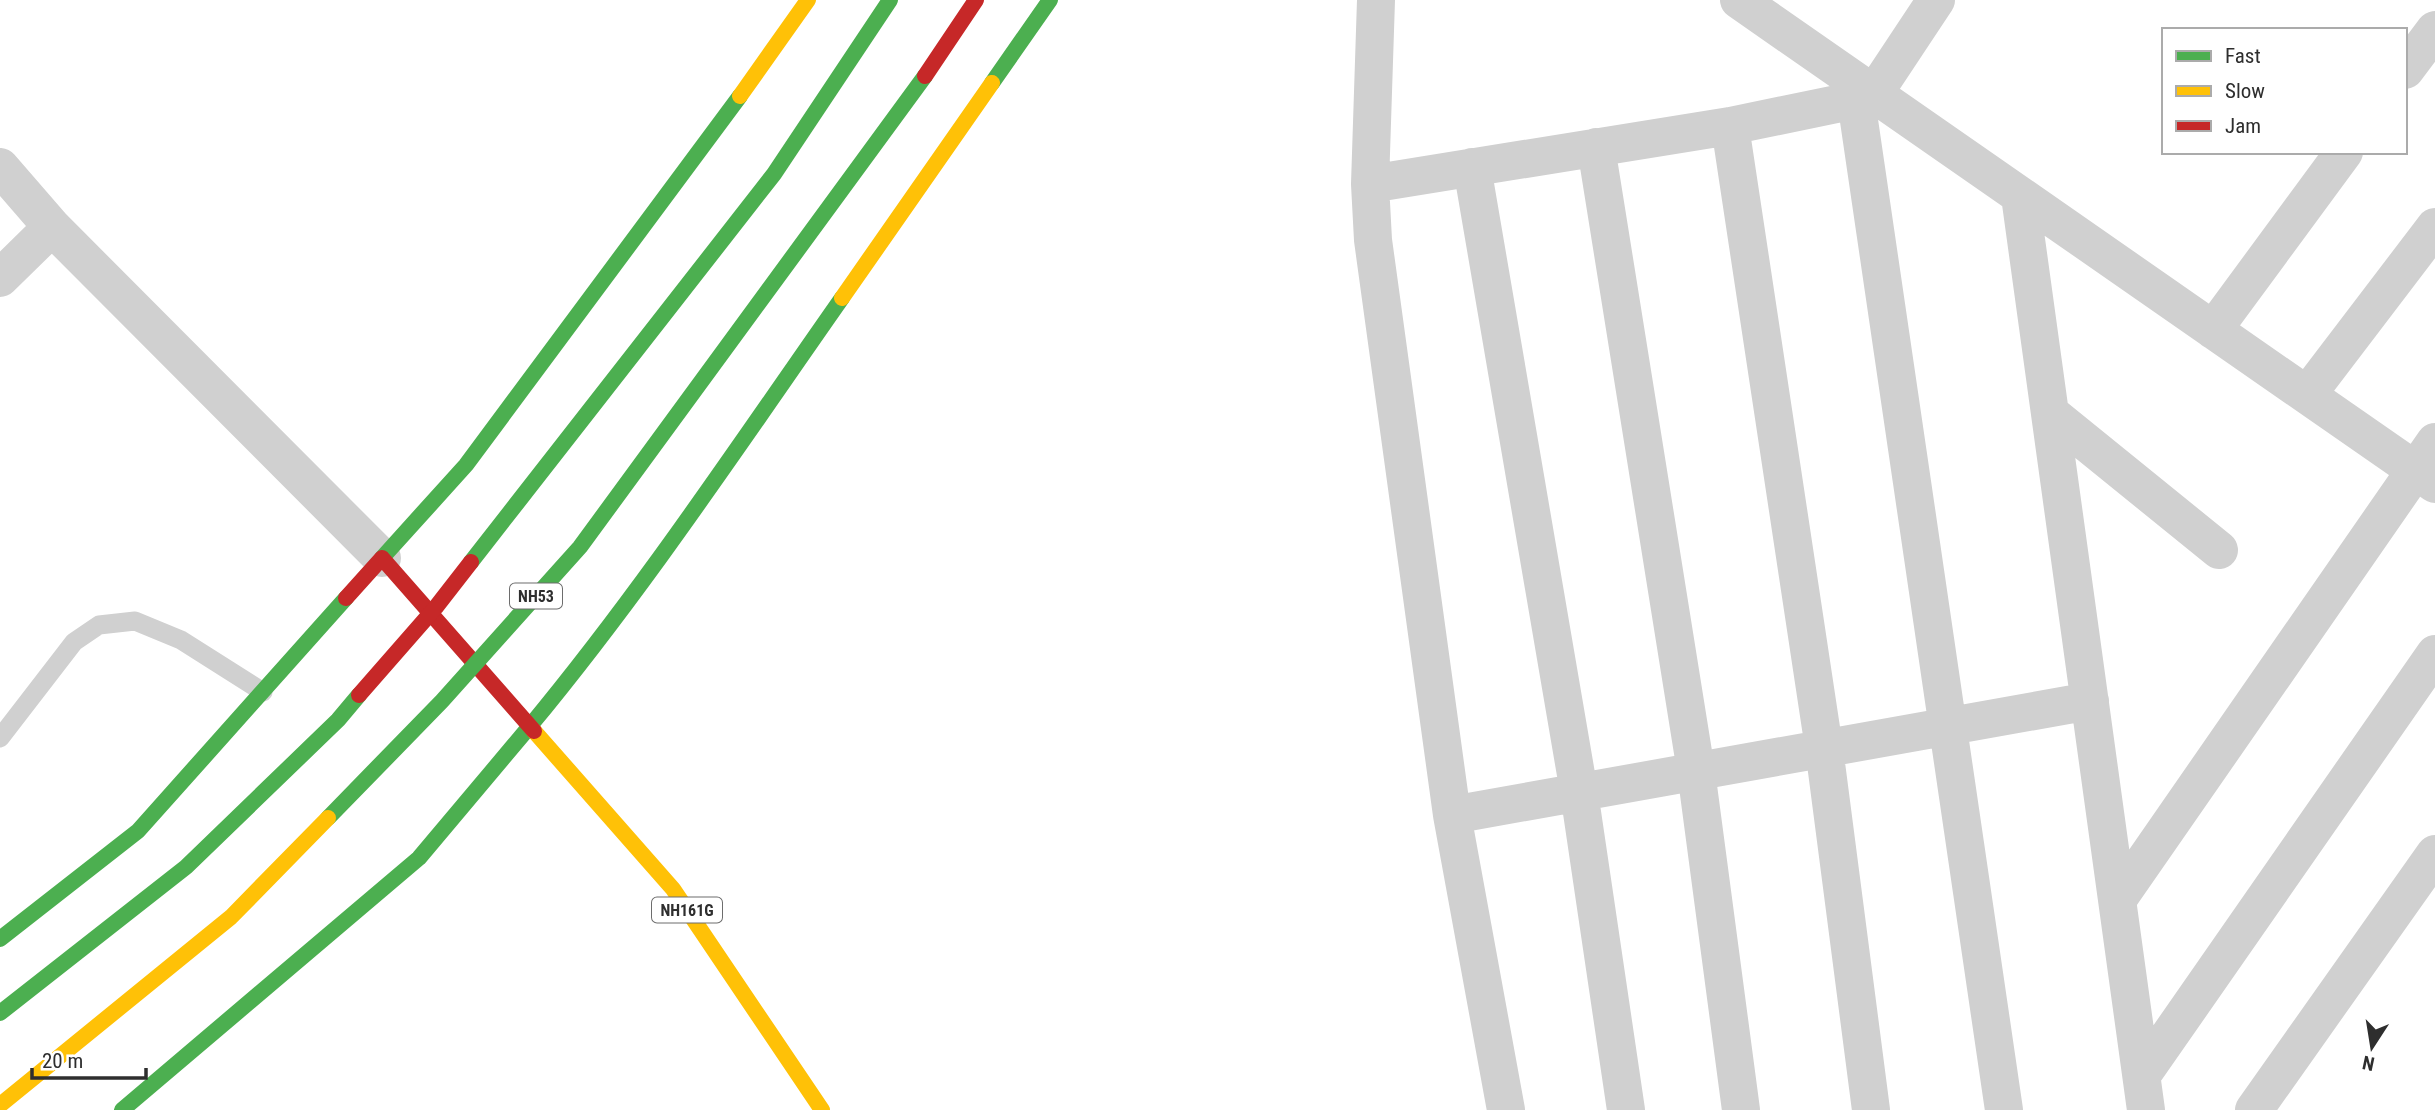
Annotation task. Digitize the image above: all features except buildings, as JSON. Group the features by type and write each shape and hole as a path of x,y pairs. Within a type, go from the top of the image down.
{"main road":[{"path":"0,939 138,831 466,465 808,0"},
{"path":"0,1013 186,867 338,720 436,607 765,185 890,0"},
{"name":"NH53","path":"0,1105 231,917 442,701 562,567 588,536 919,83 976,0"},
{"path":"122,1110 419,859 574,673 727,462 1050,0"},
{"name":"NH161G","path":"382,558 673,889 822,1110"}],"street":[{"path":"1376,0 1370,184 1373,240 1452,815 1506,1110"},
{"path":"1370,184 1730,126 1866,96 1936,0"},
{"path":"1747,2 1866,96 2020,195 2307,395 2428,465 2118,900"},
{"path":"2407,67 2435,30"},
{"path":"1866,96 1949,726 2004,1110"},
{"path":"1730,126 1824,748 1871,1110"},
{"path":"1596,148 1696,771 1741,1110"},
{"path":"2213,330 2343,154"},
{"path":"0,167 52,227 382,558"},
{"path":"1472,167 1579,792 1626,1110"},
{"path":"2020,195 2144,1093"},
{"path":"0,278 52,227"},
{"path":"2307,395 2435,228"},
{"path":"2050,413 2219,550"},
{"path":"2144,1093 2435,654"},
{"path":"1452,815 2090,701"},
{"path":"2254,1110 2435,855"}],"lane":[{"path":"0,738 74,642 99,625 135,621 181,640 263,691"}],"traffic: fast":[{"path":"471,562 774,174 890,0"},
{"path":"992,83 1050,0"},
{"path":"328,818 442,701 580,547 925,76"},
{"path":"382,558 466,465 740,96"},
{"path":"530,726 651,569 842,298"},
{"path":"0,939 138,831 346,598"},
{"path":"0,1013 186,867 338,720 359,695"},
{"path":"122,1110 419,858 530,726"}],"traffic: slow":[{"path":"740,96 808,0"},
{"path":"842,298 992,83"},
{"path":"534,731 673,889 822,1110"},
{"path":"0,1105 231,917 328,818"}],"traffic: jam":[{"path":"925,76 976,0"},
{"path":"346,598 382,558 534,731"},
{"path":"359,695 436,607 471,562"}]}
